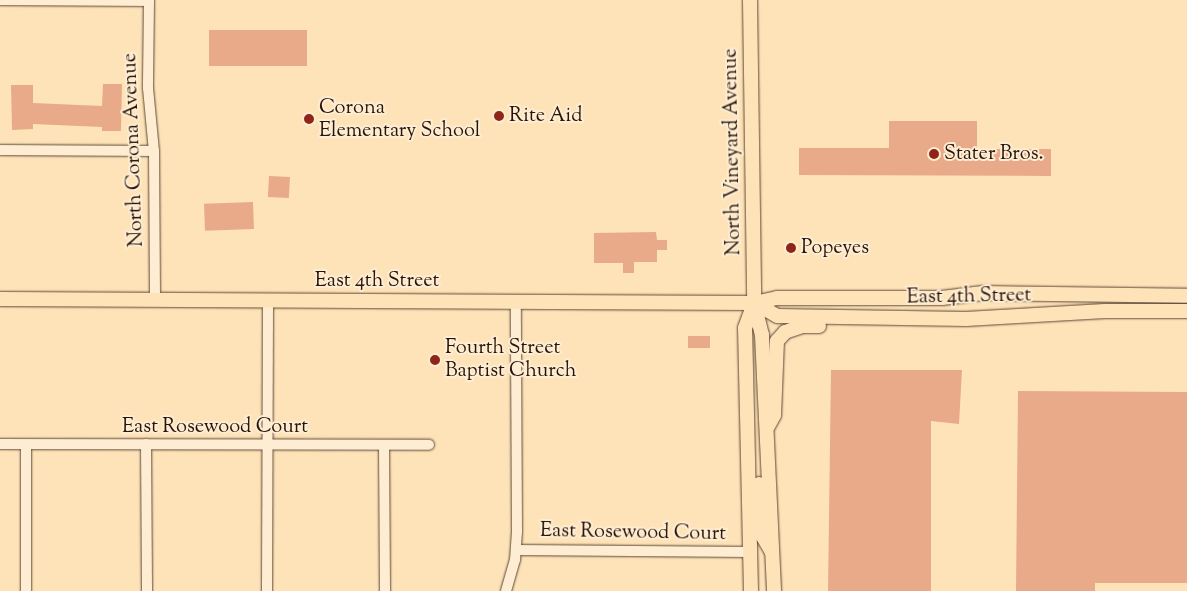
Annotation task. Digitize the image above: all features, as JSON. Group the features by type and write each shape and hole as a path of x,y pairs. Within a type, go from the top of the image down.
{"main road":[{"name":"North Vineyard Avenue","path":"750,0 754,303 762,335 774,591"},
{"name":"East 4th Street","path":"0,299 754,303 777,298 942,298 982,293 1187,296"},
{"name":"North Vineyard Avenue","path":"751,591 745,328 754,303"},
{"name":"East 4th Street","path":"754,303 777,316 952,319 1105,310 1187,311"},
{"path":"765,431 774,415 777,341 786,332 802,326 931,326 952,319"},
{"path":"747,457 758,473 762,535 773,555"}],"street":[{"path":"0,0 149,0"},
{"name":"North Corona Avenue","path":"149,0 148,88 154,151 155,300"},
{"path":"0,150 154,151"},
{"path":"266,591 268,300"},
{"path":"506,591 516,550 516,302"},
{"name":"East Rosewood Court","path":"0,444 430,445"},
{"path":"146,444 147,591"},
{"path":"26,445 26,591"},
{"path":"384,446 384,591"},
{"name":"East Rosewood Court","path":"516,550 750,552"}],"building":[{"path":"209,30 307,30 307,66 209,66"},
{"path":"103,84 122,84 121,131 102,131 102,127 33,124 33,129 12,130 11,85 33,85 33,103 102,106"},
{"path":"889,121 977,121 977,149 1051,149 1051,176 799,175 799,148 889,148"},
{"path":"269,176 290,177 289,198 268,197"},
{"path":"253,202 254,229 205,231 204,204"},
{"path":"656,232 657,240 667,240 667,250 657,250 657,262 634,262 634,273 623,273 623,263 594,263 594,233"},
{"path":"688,336 710,336 710,348 688,348"},
{"path":"831,370 962,370 959,424 931,421 931,591 828,591"},
{"path":"1018,391 1187,392 1187,583 1095,583 1095,591 1016,591"}],"place":[{"name":"Rite Aid","path":"499,116"},
{"name":"Corona Elementary School","path":"309,119"},
{"name":"Stater Bros.","path":"934,154"},
{"name":"Popeyes","path":"791,248"},
{"name":"Fourth Street Baptist Church","path":"435,360"}]}
